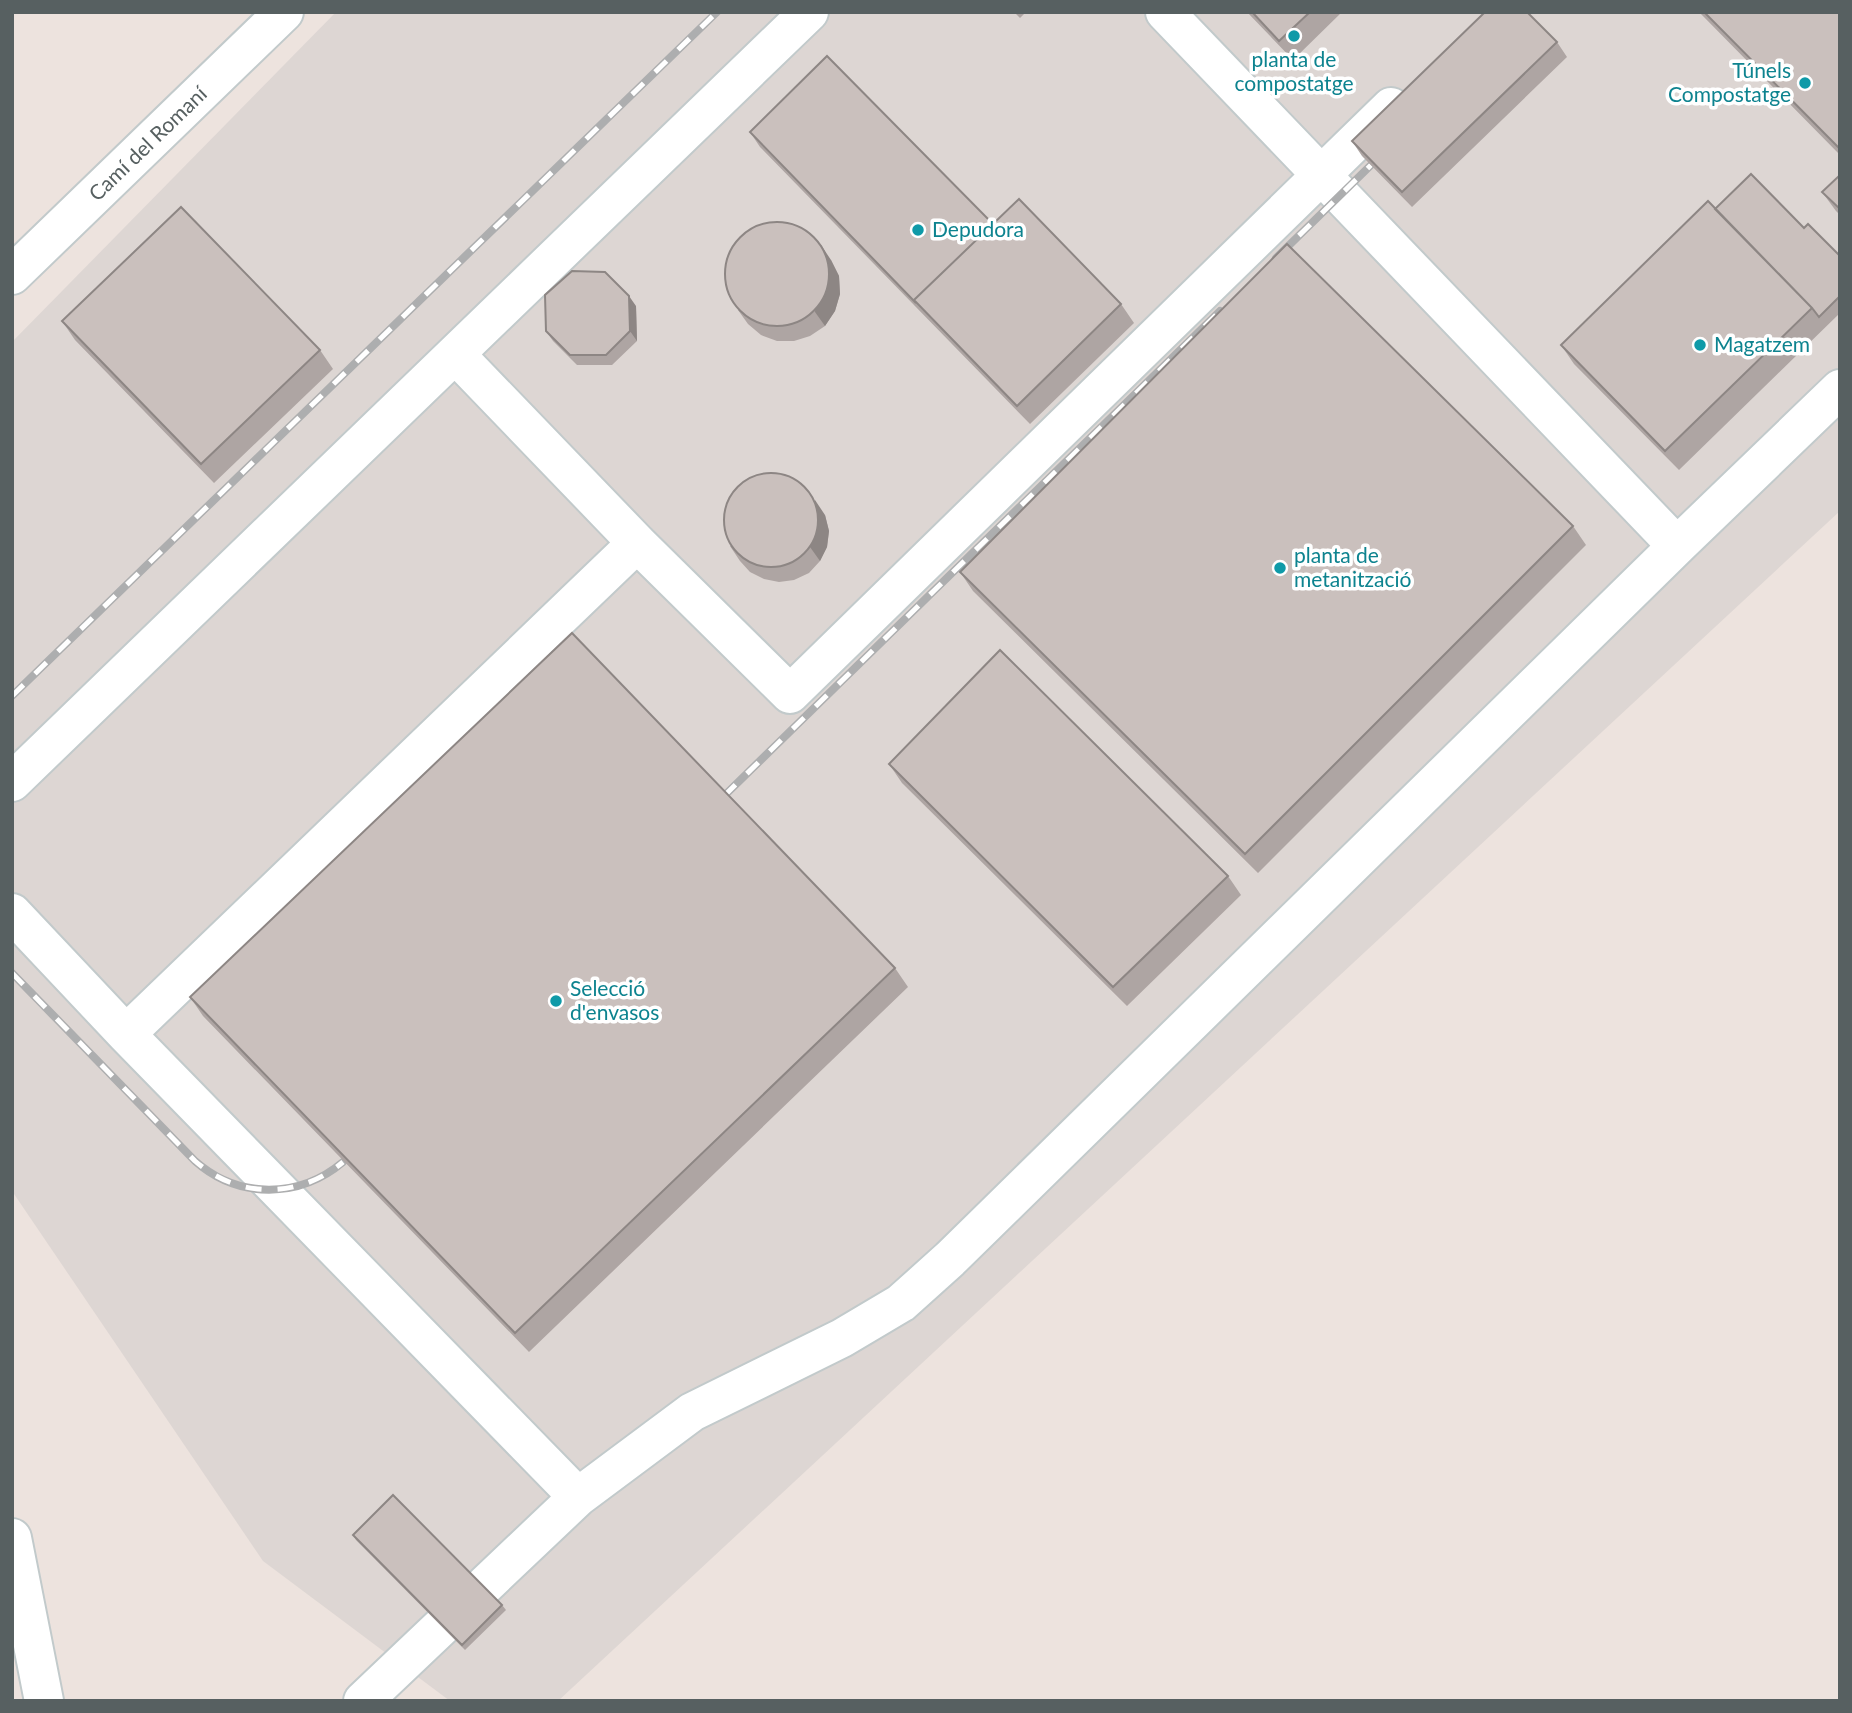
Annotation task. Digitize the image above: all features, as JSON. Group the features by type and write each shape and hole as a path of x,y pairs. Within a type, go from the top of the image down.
{"street":[{"name":"Camí del Romaní","path":"12,275 284,12"},
{"path":"12,782 809,12"},
{"path":"1165,12 1677,545"},
{"path":"456,355 637,543 790,694 1419,79"},
{"path":"363,1701 578,1497 692,1412 842,1338 901,1303 950,1259 1677,545 1840,389"},
{"path":"126,1034 637,543"},
{"path":"12,914 578,1497"},
{"path":"12,1538 44,1701"}],"shaded area":[{"path":"336,12 1840,12 1840,511 558,1701 450,1701 263,1561 12,1191 12,342"}],"building":[{"path":"1252,12 1310,12 1279,41"},
{"path":"1485,12 1527,12 1557,42 1402,192 1352,141"},
{"name":"Túnels Compostatge","path":"1704,12 1840,12 1840,149"},
{"path":"827,56 993,224 914,300 916,303 750,132"},
{"path":"1751,174 1804,228 1808,224 1840,256 1840,296 1819,317 1715,209"},
{"path":"1840,175 1840,209 1822,192"},
{"path":"1019,199 1121,304 1017,406 914,300"},
{"name":"Magatzem","path":"1708,201 1812,308 1665,451 1561,345"},
{"path":"181,207 320,350 201,464 62,321"},
{"path":"777,222 797,226 814,237 825,254 829,274 825,294 814,311 797,322 777,326 757,322 740,311 729,294 725,274 729,254 740,237 757,226"},
{"name":"planta de metanització","path":"1287,244 1573,526 1245,854 960,572"},
{"path":"572,271 605,272 629,296 630,331 606,355 570,355 546,331 545,295"},
{"path":"762,473 780,473 805,486 815,502 818,520 815,538 805,554 780,567 762,567 737,554 724,529 724,511 737,486"},
{"name":"Selecció d'envasos","path":"572,633 895,968 515,1333 190,997"},
{"path":"1000,650 1228,876 1113,987 889,764"},
{"path":"393,1495 502,1605 462,1645 353,1535"}],"railway":[{"path":"12,696 717,12"},
{"path":"1276,258 1371,165"},
{"path":"724,796 1220,311"},
{"path":"12,973 195,1161 212,1173 249,1188 269,1190 307,1183 343,1162"}],"place":[{"name":"planta de compostatge","path":"1294,36"},
{"name":"Túnels Compostatge","path":"1805,83"},
{"name":"Depudora","path":"918,230"},
{"name":"Magatzem","path":"1700,345"},
{"name":"planta de metanització","path":"1280,568"},
{"name":"Selecció d'envasos","path":"556,1001"}]}
